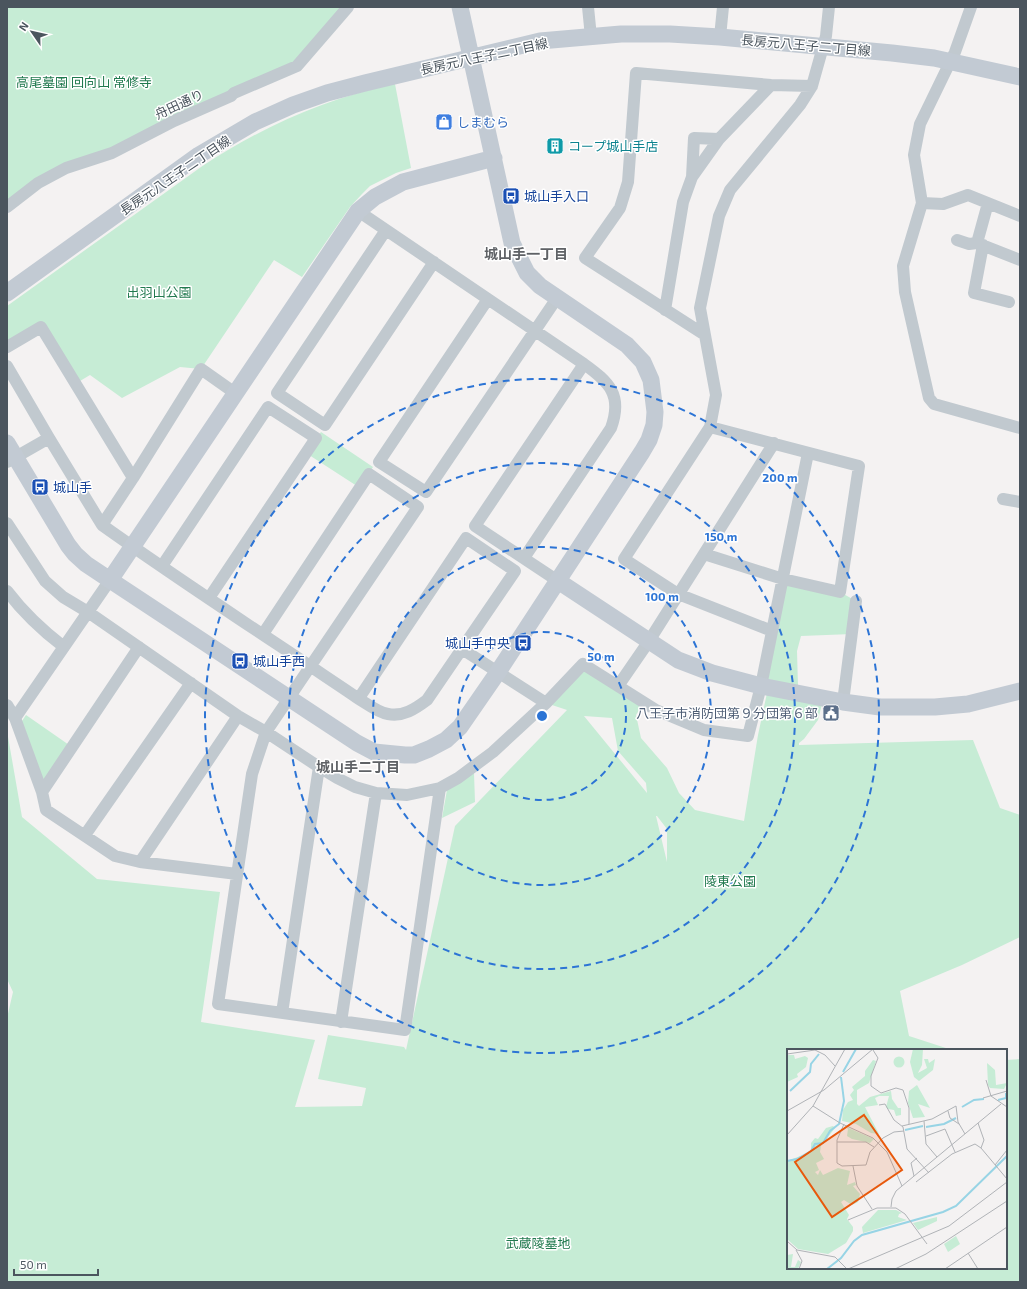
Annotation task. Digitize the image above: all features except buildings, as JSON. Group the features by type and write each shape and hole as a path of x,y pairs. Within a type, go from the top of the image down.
{"street":[{"name":"舟田通り","path":"7,207 38,183 66,168 112,153 174,121 297,66 348,7"},
{"path":"49,438 10,454 68,545 86,564 289,699 357,743 374,752 405,756 414,755 430,749 446,740 460,727 498,672 642,452 649,440 654,425 655,412 651,380 643,362 627,345 540,286 527,273 520,260 512,243 460,7"},
{"path":"588,7 591,37"},
{"path":"720,37 723,7"},
{"path":"772,631 678,594 624,559 710,426 716,395 700,308 719,216 730,190 800,105 812,86 824,46 829,7"},
{"path":"971,7 955,52 920,124 914,155 922,203 903,266 904,292 929,398 934,404 1020,428"},
{"name":"長房元八王子二丁目線","path":"7,293 199,155 255,122 293,105 327,93 472,57 540,42 621,34 670,34 720,37 892,53 950,61 1020,77"},
{"path":"705,335 585,258 620,208 628,182 636,73 812,86"},
{"path":"665,310 683,202 692,177 719,139 771,84"},
{"path":"692,177 694,138 719,139"},
{"path":"14,718 110,580 358,211 375,197 402,182 494,158"},
{"path":"922,203 943,204 968,194 1020,216"},
{"path":"988,203 980,244 974,294 1009,302"},
{"path":"358,211 584,364 602,377 611,389 614,401 615,416 610,428 524,558"},
{"path":"386,230 277,393 325,425 434,262"},
{"path":"958,240 969,244 980,244 1020,260"},
{"path":"488,299 379,462 426,492 557,298"},
{"path":"7,347 41,327 132,478"},
{"path":"584,364 475,526 678,660 712,673 761,686 880,708 935,707 968,704 1020,691"},
{"path":"7,366 102,525 375,709 388,714 403,714 416,708 427,700 515,571 466,538 359,698"},
{"path":"102,525 201,369 235,393"},
{"path":"162,566 268,407 316,438 209,598"},
{"path":"704,554 782,579 840,592 859,466 710,426"},
{"path":"618,686 774,443"},
{"path":"8,528 45,581 64,597 238,716 349,784 376,794 407,795 440,788 458,778 492,752 546,703 583,664 656,710 704,730 748,736 761,686 808,453"},
{"path":"263,634 369,474 418,507 266,732 252,774 218,1004 405,1030 440,788"},
{"path":"1003,499 1020,502"},
{"path":"7,591 16,604 52,638 64,647"},
{"path":"843,702 856,600"},
{"path":"42,792 139,647"},
{"path":"462,649 546,703"},
{"path":"84,835 191,683"},
{"path":"7,705 14,718 42,792 46,810 115,856 140,862 237,874"},
{"path":"140,862 238,716"},
{"path":"282,1013 319,767"},
{"path":"341,1022 376,794"}],"green space":[{"name":"高尾墓園 回向山 常修寺","path":"7,7 348,7 297,66 66,168 7,207"},
{"name":"出羽山公園","path":"395,84 411,168 396,173 370,186 362,194 350,207 302,277 274,260 201,369 180,367 122,398 90,375 75,384 41,327 7,347 7,306 201,167 247,139 294,116 318,106 368,90"},
{"path":"321,432 373,467 360,488 306,453"},
{"path":"783,579 840,592 856,601 852,634 801,636 797,651 798,686 763,678"},
{"path":"583,664 644,702 636,715 641,738 667,768 679,793 695,810 744,821 758,735 767,693 822,704 818,720 804,739 799,743 799,745 973,740 1000,808 1020,815 1020,937 962,965 900,991 909,1036 949,1049 787,1049 787,1269 1007,1269 1007,1060 1020,1059 1020,1282 7,1282 7,1018 13,992 7,979 7,731 22,817 97,879 220,892 201,1022 315,1040 295,1107 362,1106 366,1088 318,1079 328,1035 404,1047 406,1050 455,826 567,710 546,703","holes":["584,716 612,718 618,751 646,783 647,793","656,816 667,829 667,862"]},
{"path":"26,715 72,747 42,792 18,727"},
{"path":"474,773 475,802 442,818 447,790"}],"place":[{"name":"しまむら","path":"444,122"},
{"name":"コープ城山手店","path":"555,146"},
{"name":"城山手入口","path":"511,196"},
{"name":"城山手","path":"40,487"},
{"name":"城山手中央","path":"523,643"},
{"name":"城山手西","path":"240,661"},
{"name":"八王子市消防団第９分団第６部","path":"831,713"}],"district":[{"name":"城山手一丁目","path":"526,254"},
{"name":"城山手二丁目","path":"358,767"}],"park label":[{"name":"陵東公園","path":"730,881"},
{"name":"武蔵陵墓地","path":"538,1243"}]}
